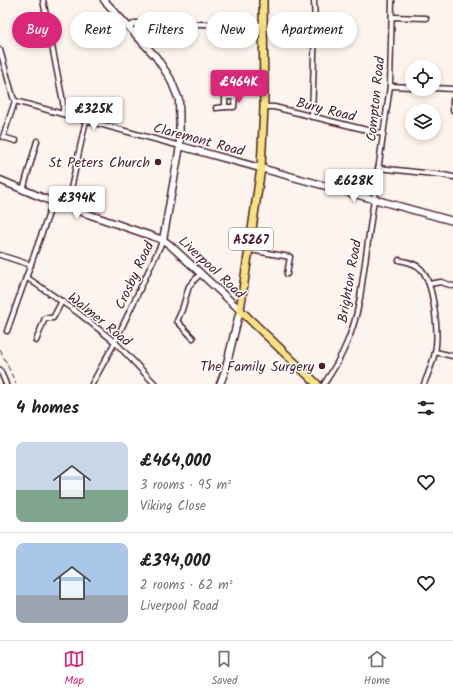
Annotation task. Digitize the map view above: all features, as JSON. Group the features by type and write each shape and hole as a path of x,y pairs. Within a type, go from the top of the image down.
{"main road":[{"path":"104,0 156,57 170,78 179,100 180,146 163,240"},
{"name":"A5267","path":"240,310 250,250 260,168 264,107 263,0"},
{"name":"Claremont Road","path":"180,146 453,221"},
{"name":"Liverpool Road","path":"0,180 53,202 163,240 201,273 317,384"},
{"path":"220,384 225,371 240,310"}],"street":[{"path":"43,0 63,102 63,114"},
{"path":"312,118 314,0"},
{"name":"Compton Road","path":"373,199 390,86 392,0"},
{"path":"392,17 426,18"},
{"path":"129,27 135,23 264,25"},
{"path":"0,50 15,101 4,137 16,141"},
{"path":"390,86 405,87"},
{"path":"216,108 234,107 234,97 237,92 243,88 263,89"},
{"path":"441,88 453,89"},
{"path":"225,107 225,97 234,97"},
{"path":"453,100 453,110"},
{"name":"Claremont Road","path":"15,101 180,146"},
{"name":"Bury Road","path":"264,107 274,107 312,118 383,134"},
{"path":"67,207 86,120"},
{"path":"23,190 37,140"},
{"path":"378,168 453,177"},
{"name":"Brighton Road","path":"324,384 339,361 355,320 360,298 373,199"},
{"path":"7,330 53,202"},
{"name":"Crosby Road","path":"92,384 115,342 163,240"},
{"path":"250,250 290,257 286,274"},
{"path":"0,255 31,265"},
{"path":"399,260 414,263 422,270 429,284 436,315 436,352 424,384"},
{"path":"193,338 177,321 189,286 201,273"},
{"name":"Walmer Road","path":"26,277 62,301 115,342 155,384"},
{"path":"429,284 441,282 453,286"},
{"path":"36,341 45,318 53,318 62,301"},
{"path":"436,352 453,356"},
{"path":"0,370 6,384"}],"railway":[{"path":"0,349 16,384"}],"place":[{"name":"St Peters Church","path":"158,162"},
{"name":"The Family Surgery","path":"322,366"}]}
